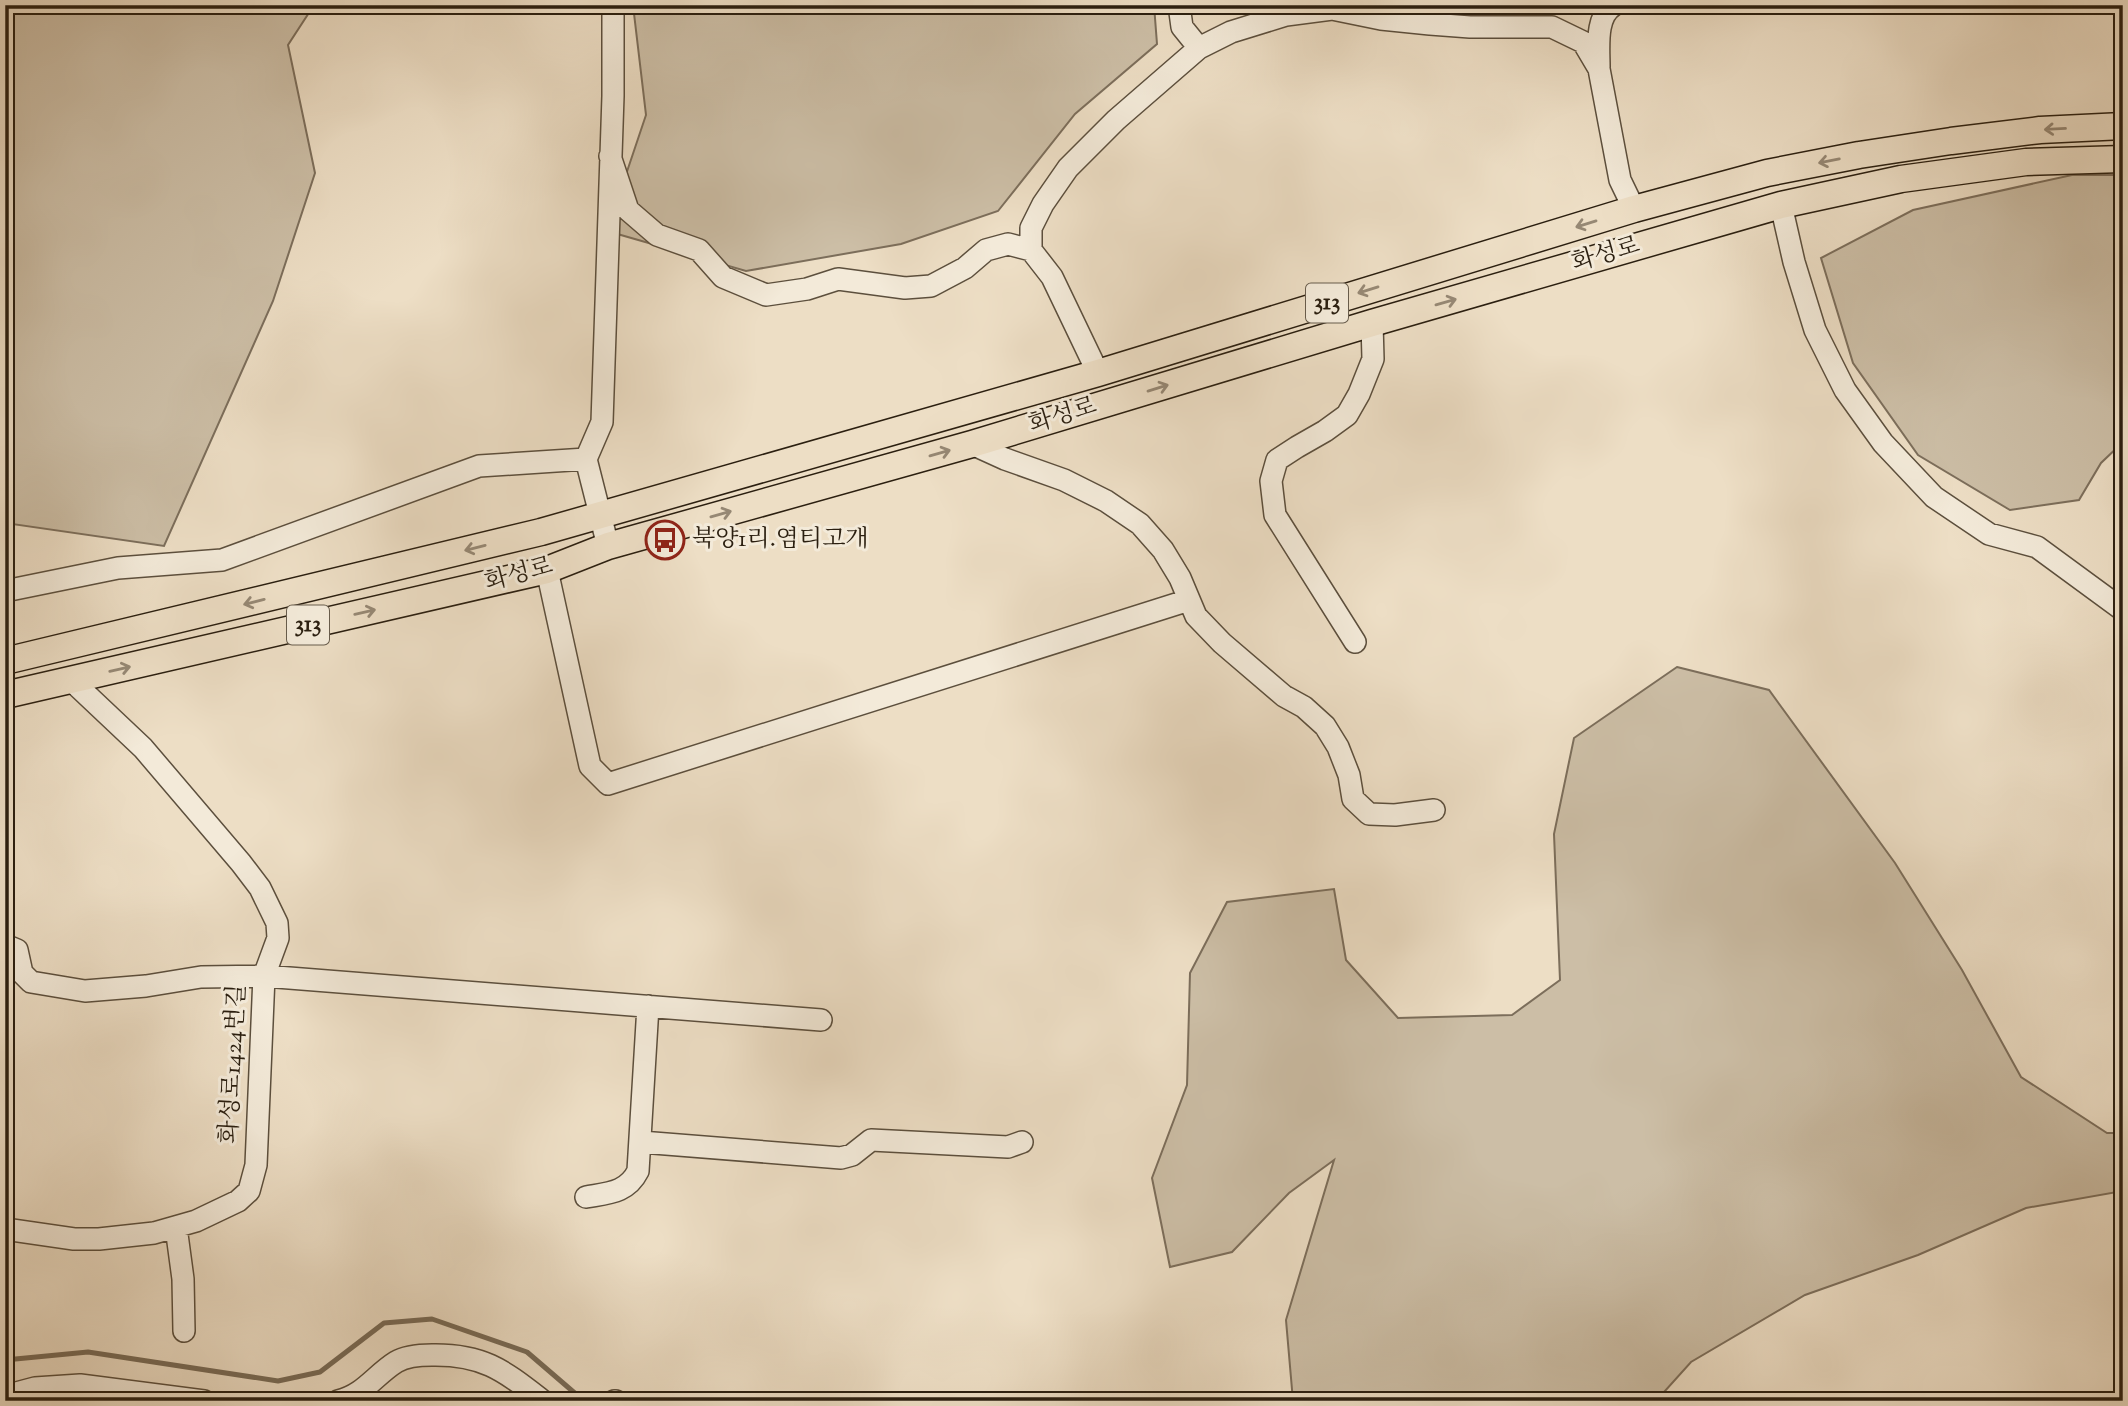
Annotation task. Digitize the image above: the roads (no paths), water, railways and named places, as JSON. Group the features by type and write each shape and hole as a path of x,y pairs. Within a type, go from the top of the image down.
{"main road":[{"name":"화성로","path":"5,661 541,532 1098,373 1634,209 1767,173 1951,141 2040,130 2123,126"},
{"name":"화성로","path":"5,695 547,569 608,546 972,444 1372,323 1781,205 1901,179 2026,162 2123,159"}],"street":[{"path":"608,546 586,459 602,422 613,96 613,5"},
{"path":"1180,5 1182,27 1199,48"},
{"path":"1031,250 1031,228 1043,204 1068,168 1116,120 1199,48 1231,32 1286,15 1331,7 1381,19 1430,24 1552,27 1583,42 1599,69"},
{"path":"1610,7 1598,34 1599,69 1619,180 1634,209"},
{"path":"610,156 628,210 657,234 699,250 723,277 766,295 807,289 838,279 905,288 931,286 965,268 986,250 1008,244 1031,250 1052,277 1098,373"},
{"path":"1781,205 1794,262 1815,330 1845,390 1883,443 1934,497 1989,534 2037,547 2123,610"},
{"path":"1355,642 1275,515 1271,481 1277,460 1347,415 1373,359 1372,323"},
{"path":"972,444 1064,480 1106,501 1140,524 1163,550 1196,616 1222,643 1284,696 1304,707 1325,726 1338,747 1349,775 1353,799 1369,814 1395,815 1434,810"},
{"path":"5,591 118,568 222,560 480,466 586,459"},
{"path":"547,569 590,765 608,785 1189,600"},
{"name":"화성로1424번길","path":"5,1229 74,1239 99,1240 134,1236 176,1227 238,1201 249,1191 253,1179 264,976 278,939 277,923 260,888 143,748 71,680"},
{"path":"5,945 18,950 22,973 31,982 85,991 201,977 264,976 821,1020"},
{"path":"586,1197 607,1194 632,1183 638,1171 648,1006"},
{"path":"641,1142 841,1158 852,1155 871,1140 1008,1147 1022,1142"},
{"path":"176,1227 183,1279 184,1331"},
{"path":"343,1400 372,1384 401,1359 419,1355 449,1354 471,1357 489,1364 543,1401"},
{"path":"5,1396 35,1388 80,1385 204,1401"}],"waterway":[{"path":"5,1360 88,1352 278,1381 320,1372 384,1323 432,1319 527,1352 584,1401"}],"place":[{"name":"북양1리.염티고개","path":"665,540"}]}
